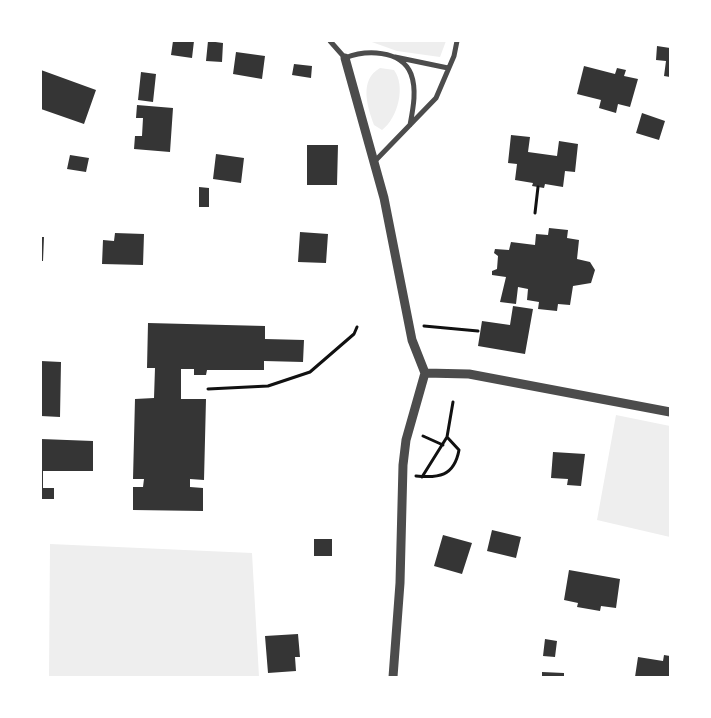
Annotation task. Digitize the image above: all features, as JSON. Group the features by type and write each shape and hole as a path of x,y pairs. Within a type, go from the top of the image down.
{"street":[{"path":"330,41 345,58 375,161 412,340 425,373 406,440 403,466 400,582 393,677"},
{"path":"375,161 436,98 457,41"},
{"path":"345,58 359,53 376,52 448,68"},
{"path":"393,57 406,66 411,74 414,106 410,125"},
{"path":"425,373 469,374 670,412"}],"path":[{"path":"535,213 538,187"},
{"path":"423,326 478,331"},
{"path":"208,389 268,386 310,372 354,334 357,327"},
{"path":"422,477 447,437 453,402"},
{"path":"423,435 443,445"},
{"path":"415,476 433,478 441,475 456,464 459,450 447,437"}],"shaded area":[{"path":"369,41 446,41 440,57 397,51"},
{"path":"380,68 394,70 398,77 400,93 396,110 388,125 382,130 374,125 366,94 369,79"},
{"path":"616,415 670,426 670,537 597,520"},
{"path":"50,544 252,553 259,677 49,677"}],"building":[{"path":"173,41 194,41 192,58 171,55"},
{"path":"208,41 223,43 222,62 206,61"},
{"path":"657,46 670,48 670,77 664,76 666,61 656,60"},
{"path":"236,52 265,56 262,79 233,74"},
{"path":"294,64 312,66 311,78 292,75"},
{"path":"584,66 615,74 617,68 626,70 624,76 638,79 630,107 618,104 616,113 599,108 601,100 577,94"},
{"path":"41,70 96,90 84,124 41,109"},
{"path":"141,72 156,74 153,102 138,100"},
{"path":"137,105 173,108 170,152 134,149 135,136 142,136 143,118 136,118"},
{"path":"642,113 665,121 659,140 636,133"},
{"path":"511,135 530,137 528,152 557,156 559,141 578,144 575,172 565,171 563,187 545,184 544,188 532,186 533,183 515,180 517,164 508,163"},
{"path":"307,145 338,145 337,185 307,185"},
{"path":"216,154 244,158 241,183 213,179"},
{"path":"70,155 89,158 86,172 67,169"},
{"path":"199,187 209,188 209,207 199,207"},
{"path":"549,228 568,230 567,238 579,240 577,259 590,262 595,270 591,283 573,286 570,305 558,304 557,311 538,309 539,302 527,300 528,289 518,287 516,304 500,302 506,277 492,275 492,271 497,269 498,256 494,253 495,249 509,250 511,242 535,245 536,234 548,235"},
{"path":"300,232 328,234 326,263 298,262"},
{"path":"115,233 144,234 143,265 102,264 103,240 114,241"},
{"path":"41,237 44,237 43,261 41,261"},
{"path":"513,306 533,309 525,354 478,346 482,321 510,325"},
{"path":"148,323 265,326 265,339 304,340 303,362 264,361 264,370 207,370 206,375 194,375 194,369 181,369 181,399 206,399 204,480 190,479 190,487 203,488 203,511 133,510 133,487 143,487 144,479 133,479 135,399 154,398 155,368 147,368"},
{"path":"41,361 61,362 60,417 41,416"},
{"path":"41,439 93,441 93,471 43,471 43,488 54,488 54,499 41,499"},
{"path":"553,452 585,454 581,486 567,485 568,479 551,478"},
{"path":"492,530 521,537 516,558 487,551"},
{"path":"443,535 472,543 462,574 434,566"},
{"path":"314,539 332,539 332,556 314,556"},
{"path":"569,570 620,579 616,608 601,606 600,611 577,607 578,603 564,600"},
{"path":"298,634 300,657 295,657 296,671 268,673 265,636"},
{"path":"545,639 557,641 555,657 543,656"},
{"path":"664,655 670,656 670,677 635,677 638,657 663,661"},
{"path":"542,672 564,673 564,677 542,677"}]}
